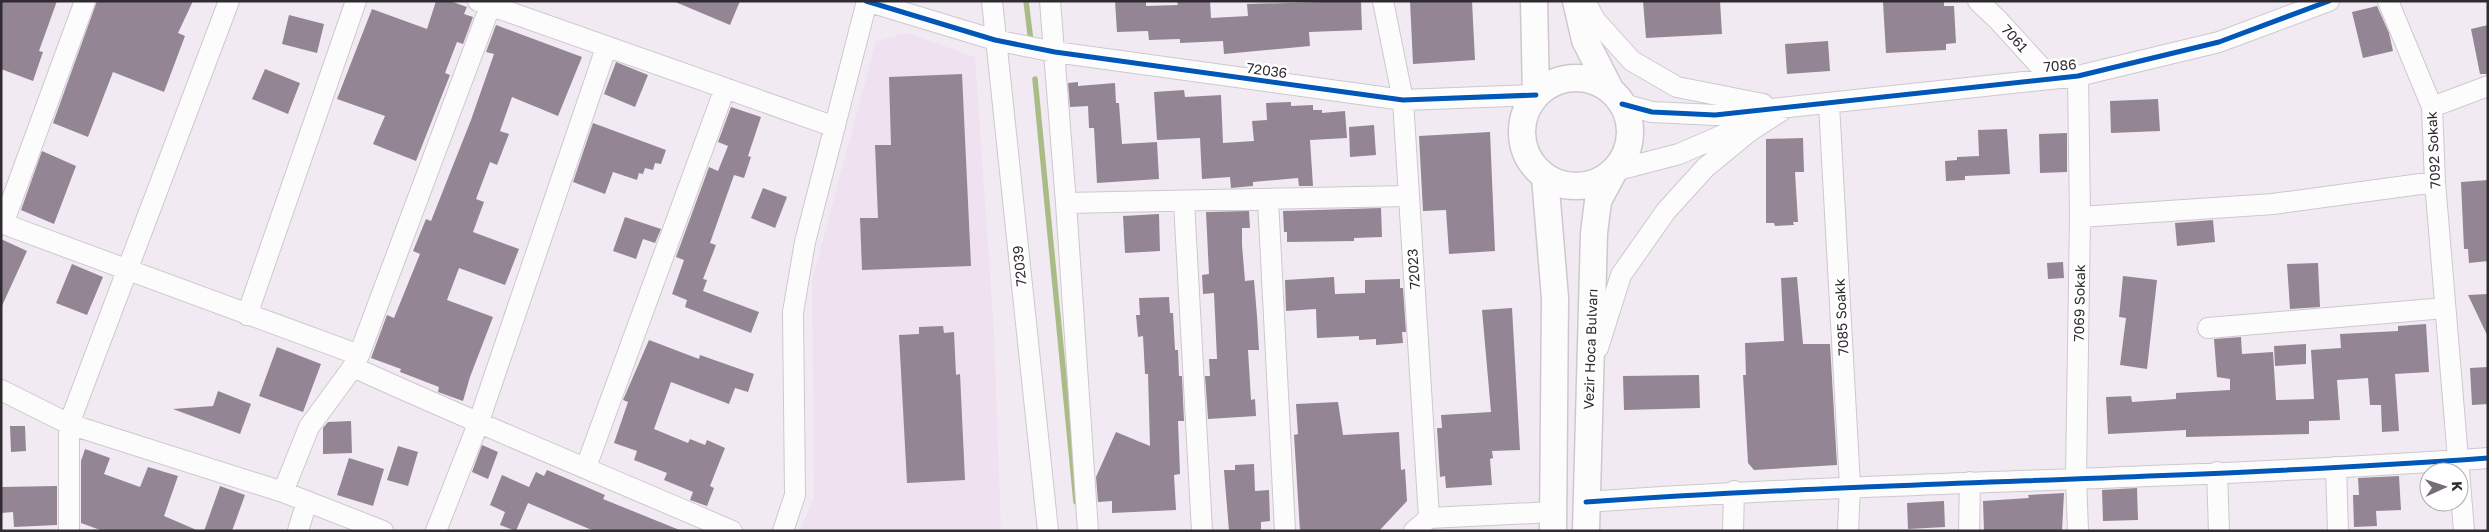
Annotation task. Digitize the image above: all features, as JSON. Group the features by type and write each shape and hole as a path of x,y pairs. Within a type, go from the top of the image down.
{"main road":[{"path":"1534,1 1536,94"},
{"path":"1576,1 1585,40 1628,119 1630,138 1624,156 1614,171 1598,182 1580,186 1562,185 1545,177 1531,164 1523,147 1521,128 1526,110 1536,94 1549,84 1565,79 1589,80 1616,98"},
{"name":"Vezir Hoca Bulvarı","path":"1586,531 1589,380 1597,209 1598,201 1614,171"},
{"path":"1545,177 1555,298 1553,522"}],"street":[{"path":"85,1 2,224 247,315 356,361 478,424 586,467 732,531"},
{"path":"69,531 69,424 229,1"},
{"path":"247,315 356,1"},
{"path":"783,531 795,494 793,312 805,242 867,1"},
{"name":"72036","path":"867,1 996,40 1055,52 1402,100 1536,94"},
{"name":"72039","path":"992,1 1048,531"},
{"path":"1050,1 1088,531"},
{"name":"72023","path":"1383,1 1402,100 1429,518"},
{"path":"1585,1 1595,20 1632,61 1677,87 1784,108"},
{"name":"7061","path":"1978,1 2050,77"},
{"name":"7086","path":"1616,98 1652,112 1715,115 1829,104 2050,77 2078,76 2219,42 2329,1"},
{"name":"7092 Sokak","path":"2388,1 2432,107 2435,182 2464,531"},
{"path":"283,492 309,427 356,361 487,3 606,48 836,127"},
{"path":"436,531 478,424 606,48"},
{"name":"7069 Sokak","path":"2078,76 2080,217 2076,477 2078,531"},
{"path":"2432,107 2488,86"},
{"path":"586,467 725,88"},
{"name":"7085 Soakk","path":"1829,104 1850,486 1848,531"},
{"path":"1614,171 1679,154 1784,108"},
{"path":"1589,380 1620,275 1660,219 1706,167 1750,131 1784,108"},
{"path":"2080,217 2273,204 2435,182"},
{"path":"1066,204 1409,196"},
{"path":"1268,199 1285,531"},
{"path":"1184,202 1202,531"},
{"path":"2208,328 2446,308"},
{"path":"1,390 69,424 307,500 382,531"},
{"path":"1586,502 1850,486 2336,467 2488,458"},
{"path":"2336,467 2338,531"},
{"path":"2217,472 2219,531"},
{"path":"1969,531 1970,482"},
{"path":"1733,531 1734,492"},
{"path":"298,531 307,500"},
{"path":"1414,531 1429,518 1553,522"}],"shaded area":[{"path":"907,33 975,57 994,331 1001,531 800,531 814,497 812,281 876,41"}],"building":[{"path":"1,1 57,1 39,51 43,52 33,81 1,69"},
{"path":"97,1 193,1 178,33 185,36 164,92 113,72 88,137 53,123"},
{"path":"436,1 450,1 467,7 464,14 473,17 463,44 457,42 445,73 450,75 416,161 373,144 385,116 337,99 372,9 427,29"},
{"path":"673,1 740,1 730,25"},
{"path":"1115,1 1146,1 1146,6 1178,5 1177,2 1210,1 1211,18 1248,16 1247,4 1361,1 1362,30 1309,32 1310,46 1224,54 1223,41 1180,43 1180,39 1149,40 1148,31 1117,32"},
{"path":"1410,1 1472,1 1475,60 1413,64"},
{"path":"1643,1 1720,1 1722,34 1646,38"},
{"path":"1944,1 1944,6 1954,6 1956,43 1946,44 1946,50 1886,53 1883,2"},
{"path":"2377,6 2389,33 2393,51 2363,58 2352,12"},
{"path":"289,15 324,24 317,53 282,44"},
{"path":"496,25 582,57 558,116 512,97 500,131 509,134 497,165 490,162 476,199 484,202 473,232 519,249 505,285 459,268 447,300 493,317 463,401 438,392 439,387 400,372 401,369 371,358 387,315 394,318 420,254 413,251 426,219 431,221 471,120 494,54 486,52"},
{"path":"2488,25 2488,74 2480,74 2471,29"},
{"path":"1828,41 1830,71 1787,74 1785,44"},
{"path":"616,62 648,75 635,107 604,94"},
{"path":"265,69 300,83 288,114 252,99"},
{"path":"962,74 971,266 862,270 860,218 878,218 875,145 891,145 889,77"},
{"path":"1078,82 1078,86 1115,83 1116,103 1119,103 1122,144 1157,142 1159,179 1097,183 1094,128 1089,128 1088,106 1070,107 1068,83"},
{"path":"1184,90 1185,97 1221,95 1223,143 1254,141 1252,121 1267,120 1266,103 1291,102 1291,106 1313,105 1313,110 1322,110 1322,113 1345,111 1347,138 1310,140 1313,186 1299,186 1298,178 1253,182 1253,186 1231,188 1230,177 1202,179 1200,138 1157,140 1154,92"},
{"path":"2158,99 2160,131 2111,133 2110,101"},
{"path":"731,107 761,117 748,156 751,157 744,178 734,175 710,243 716,245 703,279 707,280 703,291 759,312 751,333 685,307 687,300 672,294 684,260 676,257 709,167 718,171 728,146 718,142"},
{"path":"593,123 666,150 661,164 655,163 653,170 645,168 643,174 639,173 637,180 613,172 605,194 573,182"},
{"path":"1374,125 1376,155 1350,157 1349,127"},
{"path":"2007,129 2010,174 1965,176 1965,180 1946,181 1945,161 1957,160 1957,157 1979,156 1978,130"},
{"path":"1490,132 1495,251 1449,254 1446,210 1423,211 1419,136"},
{"path":"2067,133 2067,172 2040,173 2039,134"},
{"path":"1803,138 1804,172 1795,172 1798,222 1793,222 1794,225 1775,226 1774,223 1766,223 1766,139"},
{"path":"42,151 76,166 54,224 21,210"},
{"path":"2488,180 2488,261 2469,263 2468,249 2464,249 2461,182"},
{"path":"763,188 787,197 775,228 751,218"},
{"path":"1381,208 1382,237 1354,238 1354,241 1287,242 1287,232 1284,232 1283,211"},
{"path":"1249,211 1250,228 1242,228 1242,245 1245,281 1254,280 1257,316 1259,350 1248,350 1251,400 1255,399 1256,416 1208,419 1205,376 1210,376 1209,359 1217,359 1214,293 1203,294 1202,275 1209,274 1206,212"},
{"path":"1159,214 1160,251 1125,253 1123,216"},
{"path":"625,217 661,229 655,243 643,239 636,259 613,251"},
{"path":"2213,220 2215,242 2177,246 2175,223"},
{"path":"1,239 27,251 1,308"},
{"path":"2063,262 2064,278 2048,279 2047,263"},
{"path":"2318,263 2320,307 2290,309 2287,264"},
{"path":"72,264 103,277 87,315 56,303"},
{"path":"2123,276 2157,280 2147,369 2120,365 2126,318 2119,317"},
{"path":"1334,277 1335,294 1365,293 1365,280 1400,279 1400,288 1403,288 1406,332 1402,332 1403,343 1376,345 1376,339 1359,340 1359,336 1317,338 1316,309 1286,311 1285,280"},
{"path":"1797,277 1803,344 1830,344 1837,465 1754,470 1748,463 1743,375 1746,375 1745,343 1784,341 1781,278"},
{"path":"2488,294 2488,337 2468,295"},
{"path":"1169,297 1170,313 1173,313 1175,350 1178,350 1179,376 1182,376 1184,421 1178,421 1180,474 1174,475 1176,510 1112,513 1112,501 1098,502 1096,477 1116,432 1150,446 1148,374 1145,374 1143,336 1138,337 1136,315 1140,315 1139,298"},
{"path":"1512,308 1520,450 1492,451 1493,458 1490,459 1492,485 1446,488 1445,476 1440,477 1437,428 1442,428 1441,415 1491,412 1482,310"},
{"path":"2426,324 2429,372 2395,374 2399,431 2382,432 2381,405 2370,405 2368,378 2337,380 2340,420 2309,421 2309,434 2186,437 2186,430 2108,434 2106,397 2131,396 2132,402 2176,399 2176,393 2230,390 2230,379 2217,377 2214,339 2241,337 2242,354 2273,352 2276,400 2314,399 2311,350 2341,348 2340,334 2398,331 2398,326"},
{"path":"943,326 944,333 954,332 956,375 960,374 965,480 907,483 899,335 919,334 919,327"},
{"path":"649,340 699,359 700,355 754,374 748,392 735,388 729,404 671,382 654,429 688,443 690,439 705,445 707,440 725,448 710,486 714,488 707,506 690,500 693,492 664,480 667,473 634,460 637,451 614,443 628,402 623,400"},
{"path":"2306,344 2306,364 2275,366 2274,346"},
{"path":"277,347 321,364 303,412 259,396"},
{"path":"2488,367 2488,404 2472,405 2470,368"},
{"path":"1699,375 1700,408 1624,410 1623,376"},
{"path":"218,391 251,404 240,434 173,409 213,406"},
{"path":"1338,402 1343,435 1399,432 1401,470 1405,469 1407,501 1379,531 1300,531 1294,435 1298,434 1296,404"},
{"path":"351,421 352,453 323,454 323,428 328,422"},
{"path":"10,426 25,426 26,451 11,452"},
{"path":"482,445 498,452 488,479 472,472"},
{"path":"398,446 418,452 408,486 387,480"},
{"path":"85,449 110,458 104,474 140,487 148,467 178,476 164,516 199,531 103,531 81,523 81,461"},
{"path":"349,458 384,469 373,506 337,495"},
{"path":"1254,464 1255,491 1269,490 1270,521 1261,522 1261,531 1229,531 1224,470 1235,470 1235,465"},
{"path":"547,470 605,495 603,499 682,531 594,531 528,503 516,531 500,525 505,512 490,505 502,475 529,487 536,472 544,476"},
{"path":"2399,476 2401,510 2376,511 2377,526 2354,527 2353,495 2359,495 2358,478"},
{"path":"57,486 57,525 14,527 13,512 1,513 1,487"},
{"path":"220,486 245,495 232,531 204,531"},
{"path":"2137,488 2138,520 2103,521 2102,490"},
{"path":"2064,493 2062,531 1984,531 1983,501 2029,498 2028,495"},
{"path":"1944,501 1945,527 1908,529 1907,503"}],"waterway":[{"path":"1026,1 1031,42"},
{"path":"1035,79 1076,502"}],"cycle path":[{"path":"866,1 995,40 1055,52 1403,100 1536,95"},
{"path":"1622,104 1652,112 1715,115 2078,76 2219,42 2329,1"},
{"path":"1586,502 1811,489 2262,471 2488,458"}]}
